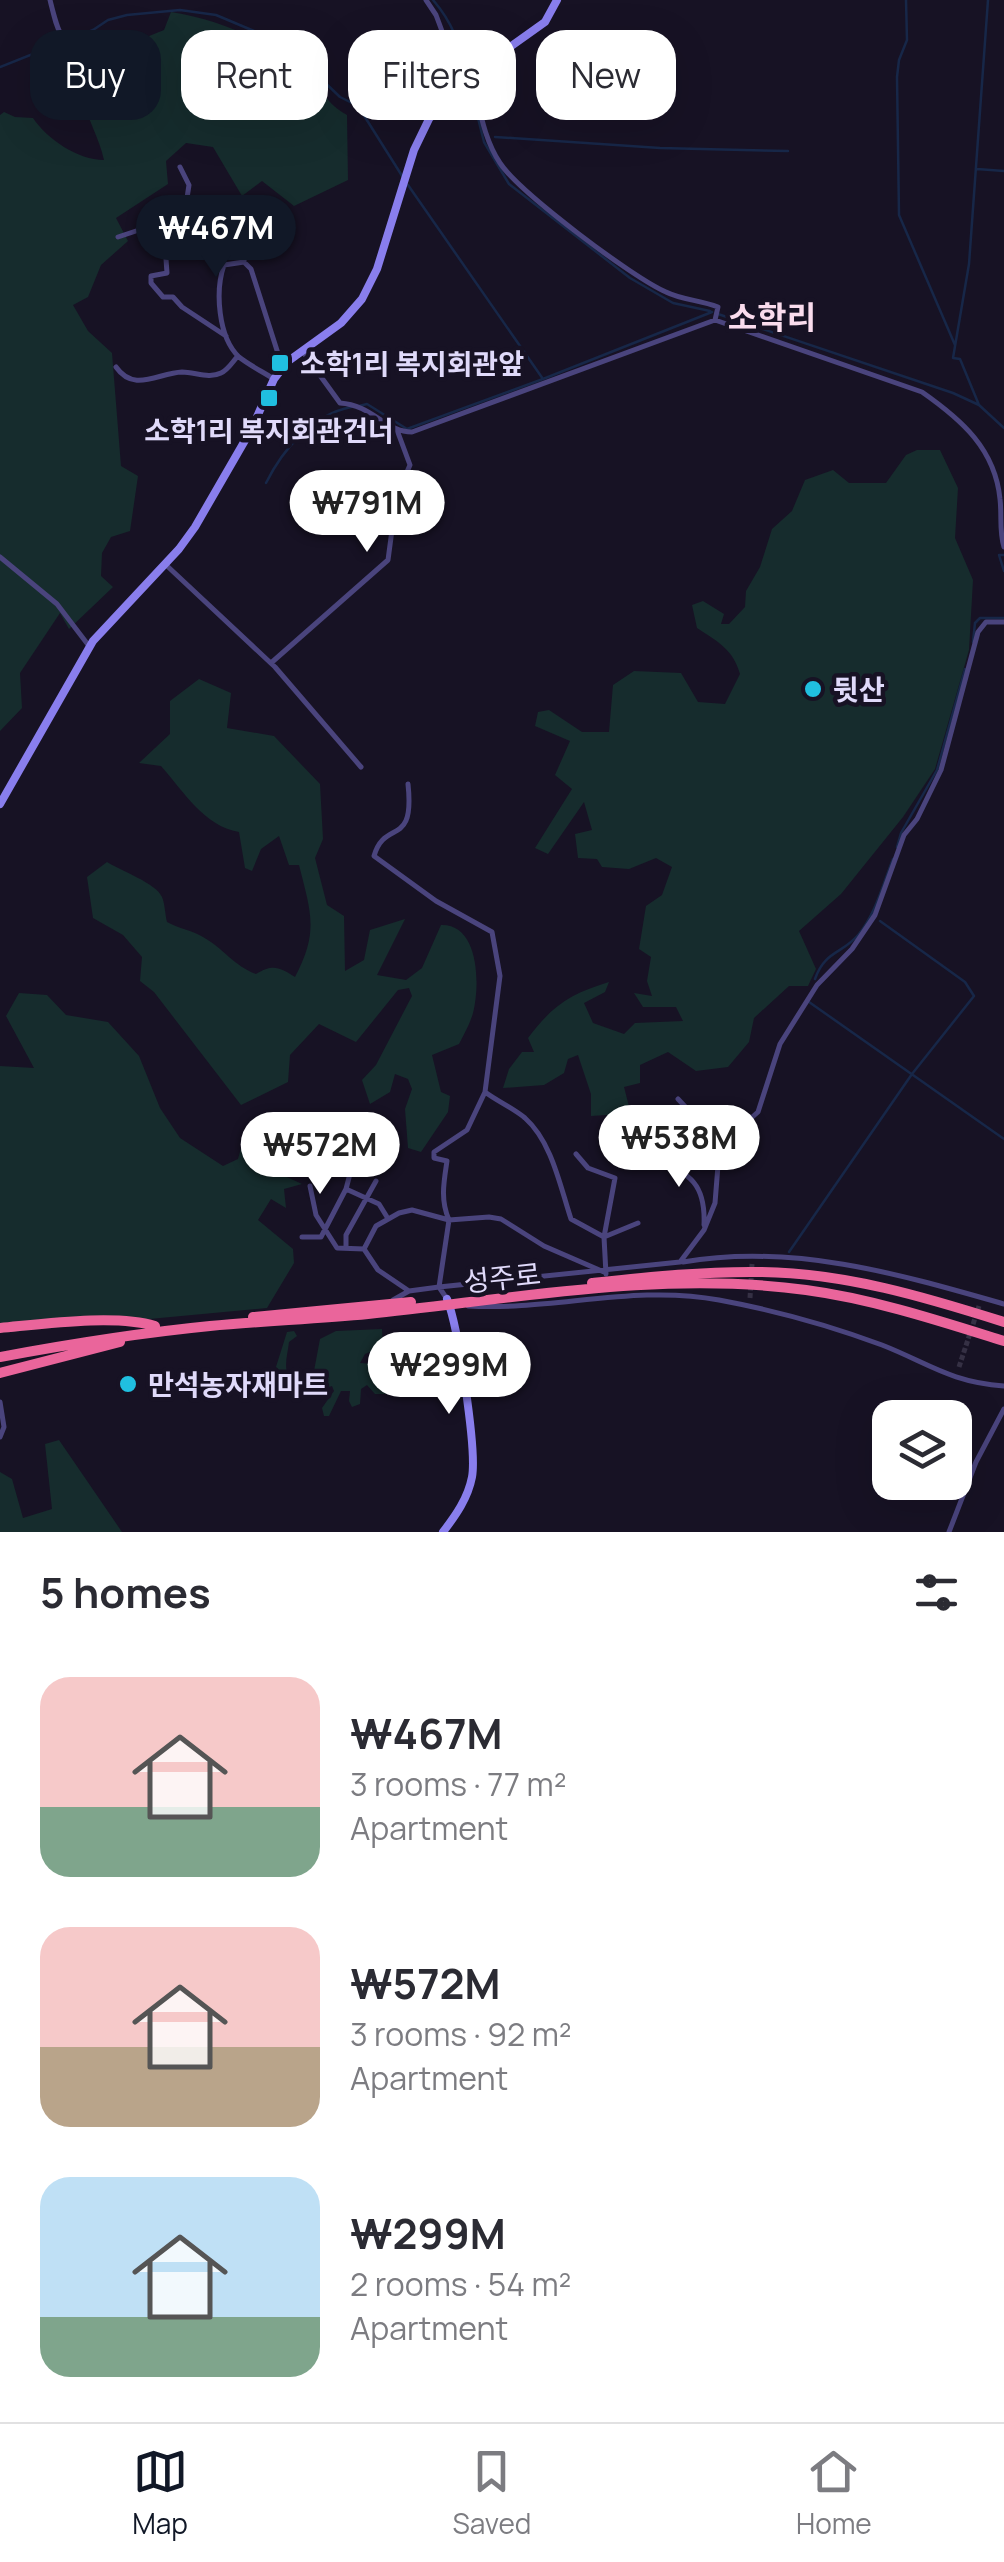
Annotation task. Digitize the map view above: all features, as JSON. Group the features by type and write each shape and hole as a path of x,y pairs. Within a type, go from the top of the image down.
{"highway":[{"name":"성주로","path":"0,1354 156,1326 448,1302 606,1277 688,1272 822,1277 891,1288 1004,1322"},
{"name":"성주로","path":"0,1354 142,1333 652,1285 738,1284 835,1295 1004,1342"},
{"path":"0,1328 93,1322 142,1322 156,1326"},
{"path":"0,1373 130,1340 142,1333"}],"street":[{"path":"50,0 58,30"},
{"path":"426,0 443,30"},
{"path":"516,43 545,22 557,0"},
{"path":"0,804 90,648 195,526 252,430 274,378 302,351 341,323 362,300 377,269 427,120"},
{"path":"481,120 493,151 510,176 663,292 718,307 716,320"},
{"path":"180,167 189,185 185,211 195,244"},
{"path":"226,206 247,217 257,228 257,235 245,242 244,262 251,269 264,304 281,370"},
{"path":"118,236 160,223 176,242 195,244 224,264 244,262"},
{"path":"166,260 167,272 151,276 151,282 163,297 173,297 226,336"},
{"path":"224,264 219,287 226,336 238,356 274,378"},
{"path":"302,351 340,402 362,405 398,430 412,432 716,320 922,392 948,410 972,432 990,460 998,481 1004,547"},
{"path":"116,367 127,378 148,381 180,372 216,375 238,356"},
{"path":"271,663 388,560 392,530 375,512 403,481 410,465 398,430"},
{"path":"0,557 57,604 90,648"},
{"path":"166,564 271,663 361,767"},
{"path":"680,1262 704,1230 715,1204 719,1153 724,1142 758,1112 775,1054 817,985 852,949 875,914 904,834 917,820 940,770 978,632 986,622 1004,622"},
{"path":"408,784 410,816 404,826 379,842 374,856 436,900 492,932 500,976 484,1092 467,1130 434,1152 434,1158 448,1161 443,1190 449,1220 439,1288 448,1302 466,1399 473,1472 468,1491 443,1532"},
{"path":"484,1092 527,1120 557,1169 571,1218 604,1237"},
{"path":"678,1099 706,1130 732,1136"},
{"path":"576,1154 588,1168 614,1178 604,1237 606,1277"},
{"path":"652,1155 690,1176 701,1192 704,1230"},
{"path":"302,1238 321,1237 327,1229 336,1202 346,1189 350,1170"},
{"path":"346,1248 346,1236 376,1182"},
{"path":"310,1186 312,1204 338,1248 364,1249"},
{"path":"346,1189 379,1204 387,1218"},
{"path":"364,1249 376,1226 412,1210 449,1220 500,1219 606,1277"},
{"path":"604,1237 638,1223"},
{"path":"364,1249 378,1270 409,1292"},
{"path":"752,1254 752,1264"},
{"path":"382,1305 409,1292 523,1277 606,1277 680,1262 752,1254 864,1267 1004,1304"},
{"path":"448,1302 511,1308 581,1299 695,1296 749,1307 881,1345 954,1378 1004,1386"},
{"path":"749,1307 750,1298"},
{"path":"978,1306 982,1298"},
{"path":"954,1378 959,1367"},
{"path":"0,1402 4,1427 0,1437"},
{"path":"948,1532 976,1462 1004,1409"}],"green space":[{"path":"171,12 234,30 181,30 181,120 328,120 328,99 347,115 348,180 294,206 262,181 242,196 213,147 186,143 166,161 168,184 116,218 128,241 101,265 88,297 73,305 88,331 112,353 121,466 138,476 130,531 111,537 102,553 101,576 113,587 69,629 60,613 20,673 22,708 0,731 0,115 4,112 30,118 64,147 104,160 90,120 161,120 164,30"},
{"path":"917,450 940,450 958,488 955,538 973,580 969,650 935,769 903,817 841,894 799,931 816,969 808,986 789,986 754,1018 749,1042 728,1067 696,1071 668,1052 640,1065 640,1083 624,1087 632,1118 619,1123 606,1115 591,1116 591,1094 578,1055 568,1059 564,1073 544,1085 503,1088 509,1069 522,1052 534,1052 528,1038 546,1017 563,1002 595,986 609,982 605,992 584,1003 593,1023 624,1034 635,1023 683,1021 676,1007 643,1007 634,993 652,996 647,981 651,957 639,949 646,906 662,895 672,867 656,858 629,869 602,867 597,859 578,858 575,834 592,830 584,802 548,854 535,848 572,789 555,775 570,741 535,726 538,712 549,710 582,732 609,732 613,685 634,671 681,673 698,702 725,704 740,674 737,665 729,652 697,628 692,605 703,601 724,614 721,624 729,624 745,607 746,591 760,567 772,529 792,511 805,480 833,470 849,483 886,483 906,455"},
{"path":"199,679 231,693 227,728 274,736 320,784 323,839 315,858 327,905 344,916 345,971 364,960 370,930 405,919 377,975 406,980 422,968 441,925 454,927 470,945 476,973 473,1013 459,1044 432,1055 441,1092 450,1096 448,1112 421,1152 408,1148 405,1109 412,1089 408,1079 395,1074 390,1092 370,1104 362,1080 376,1065 412,996 409,988 398,990 356,1042 319,1024 290,1055 288,1082 241,1105 154,992 140,981 142,957 123,935 93,918 87,877 107,862 158,892 167,922 203,937 248,971 256,974 276,968 295,977 303,961 310,934 309,909 299,865 289,865 279,836 261,849 252,871 245,868 239,832 205,815 161,766 139,763 170,734 170,701"},
{"path":"19,993 47,995 66,1015 108,1022 139,1056 160,1108 180,1138 223,1166 238,1159 246,1129 272,1119 280,1159 278,1173 302,1184 284,1189 286,1208 271,1199 258,1220 293,1249 294,1263 267,1308 0,1333 0,1066 34,1068 6,1016"},
{"path":"382,1329 383,1347 365,1354 360,1363 374,1364 386,1385 386,1394 375,1394 367,1385 361,1389 360,1404 352,1407 350,1391 341,1391 329,1416 324,1416 322,1408 334,1391 332,1386 295,1398 280,1391 275,1370 287,1332 294,1331 297,1336 289,1342 286,1366 289,1377 299,1385 308,1382 314,1371 320,1339 336,1331"},
{"path":"59,1440 122,1532 0,1532 0,1472 12,1479 23,1518 52,1509 45,1444"}],"waterway":[{"path":"433,0 452,30"},
{"path":"906,0 907,40 897,77 899,215 955,345"},
{"path":"979,405 960,359 953,358 969,264 988,0"},
{"path":"0,67 127,15 180,10 216,15 254,31 316,74 340,97 358,106 404,179"},
{"path":"478,120 484,142 509,184 630,278 673,303 710,311"},
{"path":"495,137 660,148 788,151"},
{"path":"977,169 1004,171"},
{"path":"408,185 543,379 712,312"},
{"path":"718,314 953,393 979,405 1004,428"},
{"path":"359,406 367,404 407,429 543,379"},
{"path":"266,483 300,435 324,417 351,407"},
{"path":"1004,555 999,555 1004,571"},
{"path":"973,642 975,623 980,618 1004,618"},
{"path":"897,847 937,770 965,669"},
{"path":"815,979 829,957 865,926 893,859"},
{"path":"789,1252 912,1074 974,996 965,982 880,921"},
{"path":"809,1002 1004,1139"}],"tunnel":[{"path":"750,1298 752,1264"},
{"path":"959,1367 979,1306"}],"place":[{"name":"소학1리 복지회관앞","path":"280,363"},
{"name":"소학1리 복지회관건너","path":"269,398"},
{"name":"뒷산","path":"813,689"},
{"name":"만석농자재마트","path":"128,1384"}],"district":[{"name":"소학리","path":"772,317"}]}
